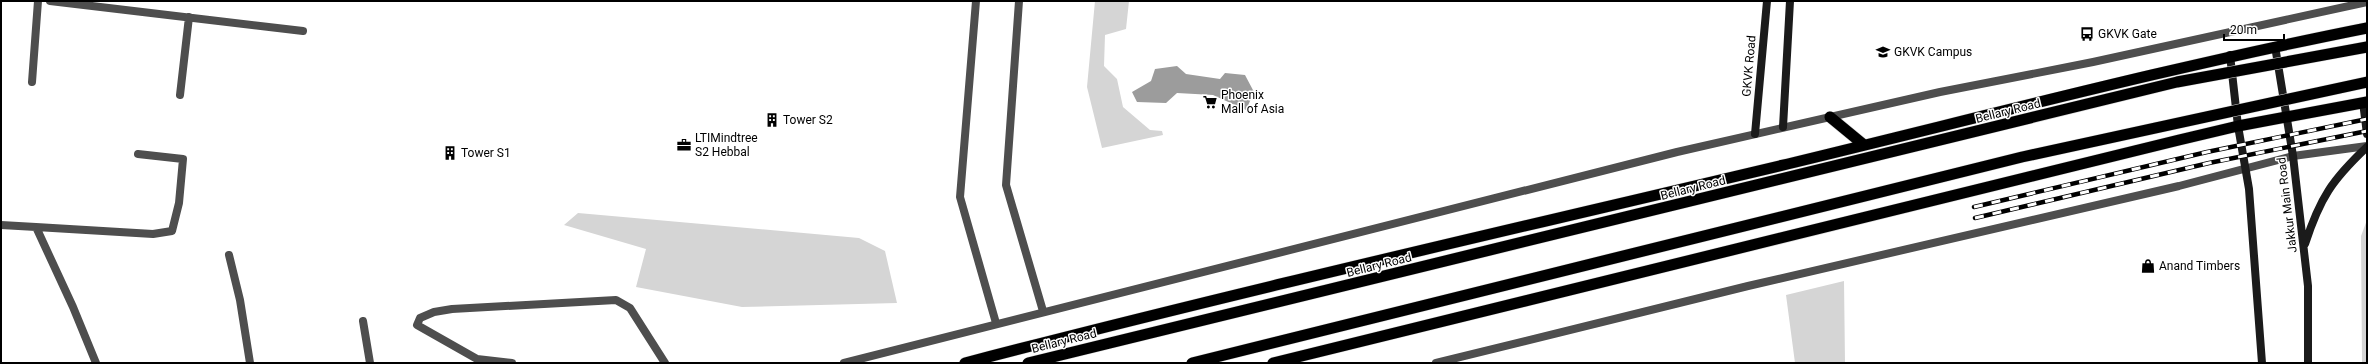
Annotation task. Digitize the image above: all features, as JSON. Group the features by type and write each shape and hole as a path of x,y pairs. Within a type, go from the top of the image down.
{"highway":[{"name":"Bellary Road","path":"965,363 1176,308 1864,145 2230,55 2367,28"},
{"name":"Bellary Road","path":"1028,363 2177,82 2367,47"},
{"path":"1192,363 2022,157 2367,82"},
{"path":"1274,363 1521,300 2238,126 2365,102"},
{"path":"1830,117 1864,145"}],"main road":[{"name":"GKVK Road","path":"1755,134 1768,1"},
{"path":"1783,127 1790,1"},
{"name":"Jakkur Main Road","path":"2274,46 2293,156 2304,248 2308,286 2308,363"},
{"path":"2230,55 2238,126 2245,167 2262,363"},
{"path":"2365,102 2367,134"},
{"path":"2304,248 2315,215 2329,188 2340,173 2367,147"}],"street":[{"path":"32,82 38,1"},
{"path":"50,1 304,31"},
{"path":"976,1 960,197 996,323"},
{"path":"1019,1 1006,185 1043,311"},
{"path":"844,363 1043,311 1783,127 1940,92 2093,62 2270,22 2367,2"},
{"path":"180,95 189,17"},
{"path":"1436,363 1748,286 2179,186 2245,167 2293,156 2367,147"},
{"path":"1,225 153,234 172,231 179,203 183,159 138,154"},
{"path":"36,227 73,307 96,363"},
{"path":"229,255 240,300 250,363"},
{"path":"512,363 478,359 416,326 420,318 434,312 452,309 616,300 630,308 664,363"},
{"path":"363,321 370,363"}],"shaded area":[{"path":"1095,1 1129,1 1126,29 1105,35 1104,66 1117,79 1123,107 1150,130 1162,131 1163,135 1102,148 1087,87"},
{"path":"1177,66 1186,74 1220,79 1225,73 1245,75 1254,92 1246,110 1213,95 1177,93 1166,103 1137,102 1132,92 1151,81 1155,69"},
{"path":"578,213 859,238 885,251 897,303 742,307 636,287 646,249 564,225"},
{"path":"2367,220 2367,363 2362,363 2361,236"},
{"path":"1844,281 1845,363 1795,363 1786,295"}],"railway":[{"path":"1974,207 2207,152 2367,119"},
{"path":"1975,218 2209,163 2367,131"}],"place":[{"name":"GKVK Gate","path":"2087,34"},
{"name":"GKVK Campus","path":"1883,52"},
{"name":"Phoenix Mall of Asia","path":"1210,102"},
{"name":"Tower S2","path":"772,120"},
{"name":"LTIMindtree S2 Hebbal","path":"684,145"},
{"name":"Tower S1","path":"450,153"},
{"name":"Anand Timbers","path":"2148,266"}]}
